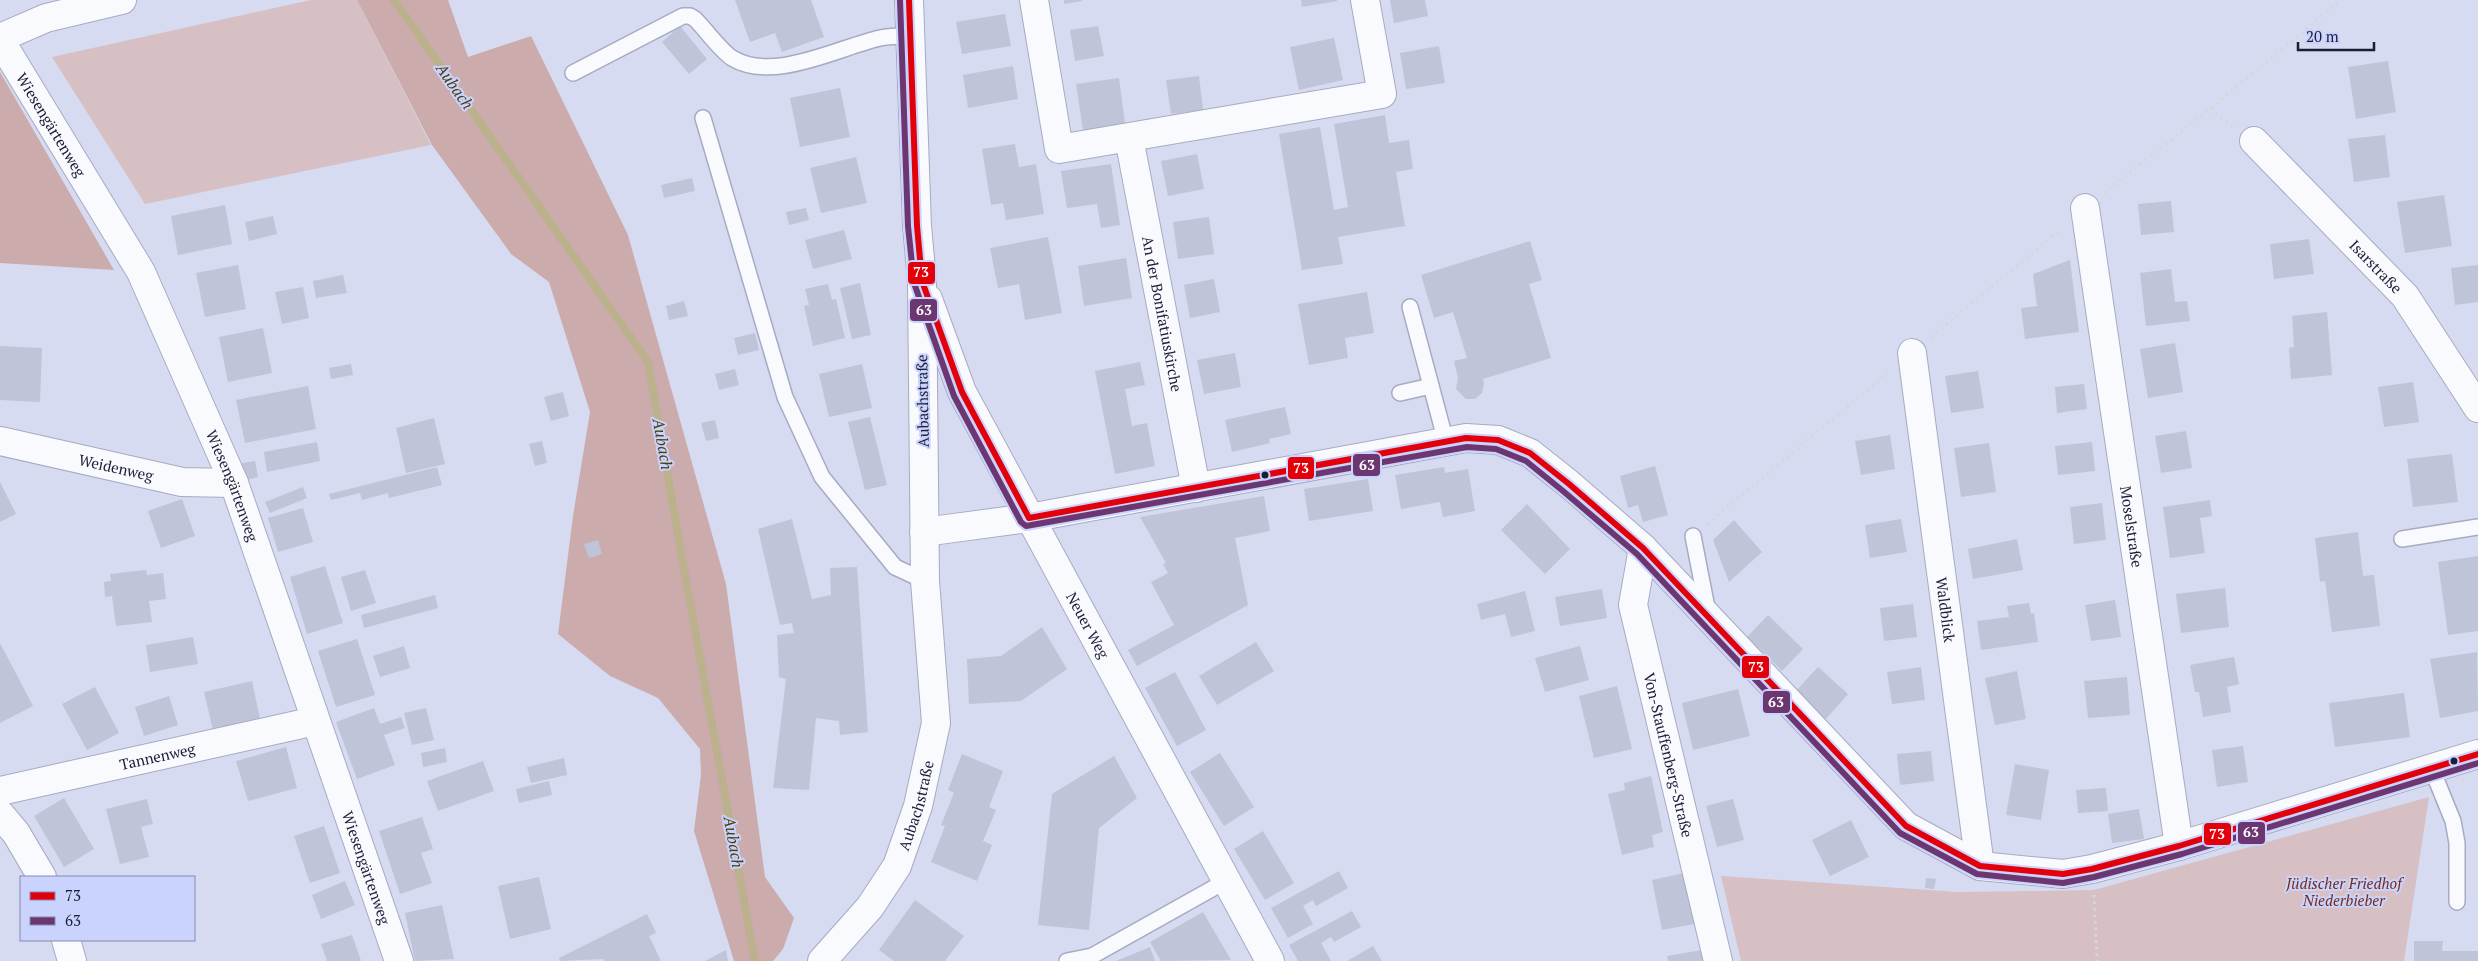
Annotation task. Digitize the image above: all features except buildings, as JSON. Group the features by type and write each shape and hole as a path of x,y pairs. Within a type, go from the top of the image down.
{"street":[{"path":"0,39 46,18 122,0"},
{"name":"Aubachstraße","path":"822,961 870,907 897,866 918,806 936,723 924,532 922,281 917,226 909,0"},
{"path":"1034,0 1059,149 1382,94 1365,0"},
{"name":"Wiesengärtenweg","path":"0,39 141,272 234,482 399,961"},
{"name":"An der Bonifatiuskirche","path":"1128,138 1196,488"},
{"name":"Isarstraße","path":"2254,141 2405,296 2478,408"},
{"name":"Moselstraße","path":"2085,208 2180,846"},
{"name":"Neuer Weg","path":"922,281 962,392 1270,961"},
{"name":"Waldblick","path":"1912,353 1980,866"},
{"path":"924,532 1029,518 1466,438 1498,440 1530,453 1643,548 1906,826 1980,866 2063,874 2092,869 2180,846 2478,754"},
{"name":"Weidenweg","path":"0,441 182,482 234,482"},
{"name":"Von-Stauffenberg-Straße","path":"1643,548 1633,604 1718,961"},
{"name":"Tannenweg","path":"0,792 315,721"},
{"path":"0,814 16,834 41,876"},
{"path":"66,941 72,961"}],"lane":[{"path":"573,74 683,16 690,16 695,19 731,57 748,65 762,68 780,67 881,38 910,36"},
{"path":"703,118 785,397 822,477 894,567 926,581"},
{"path":"1410,306 1446,442"},
{"path":"1400,393 1431,386"},
{"path":"2402,539 2478,527"},
{"path":"1693,536 1709,619"},
{"path":"2431,767 2453,821 2457,843 2457,902"},
{"path":"1067,961 1092,956 1226,881"}],"path":[{"path":"1693,536 2085,208 2210,109 2341,0"},
{"path":"2092,869 2097,961"}],"green space":[{"path":"311,0 357,0 431,145 145,204 52,57"},
{"name":"Jüdischer Friedhof Niederbieber","path":"2429,797 2404,961 1741,961 1721,876 1958,892 2094,890"}],"shaded area":[{"path":"357,0 448,0 468,57 531,36 628,235 726,584 765,877 794,918 783,949 773,961 734,961 694,831 701,775 700,749 658,698 610,676 558,634 573,516 590,412 549,282 511,254 432,145"},
{"path":"0,72 114,270 0,263"}],"waterway":[{"name":"Aubach","path":"394,0 648,362 755,961"}],"transit line":[{"name":"63","path":"900,0 908,226 914,283 954,396 1021,522 1026,526 1467,447 1496,449 1526,461 1637,554 1900,833 1977,874 2063,883 2094,877 2182,854 2478,763"},
{"name":"73","path":"909,0 917,226 922,281 962,392 1029,518 1466,438 1498,440 1530,453 1643,548 1906,826 1980,866 2063,874 2092,869 2179,846 2478,754"}]}
